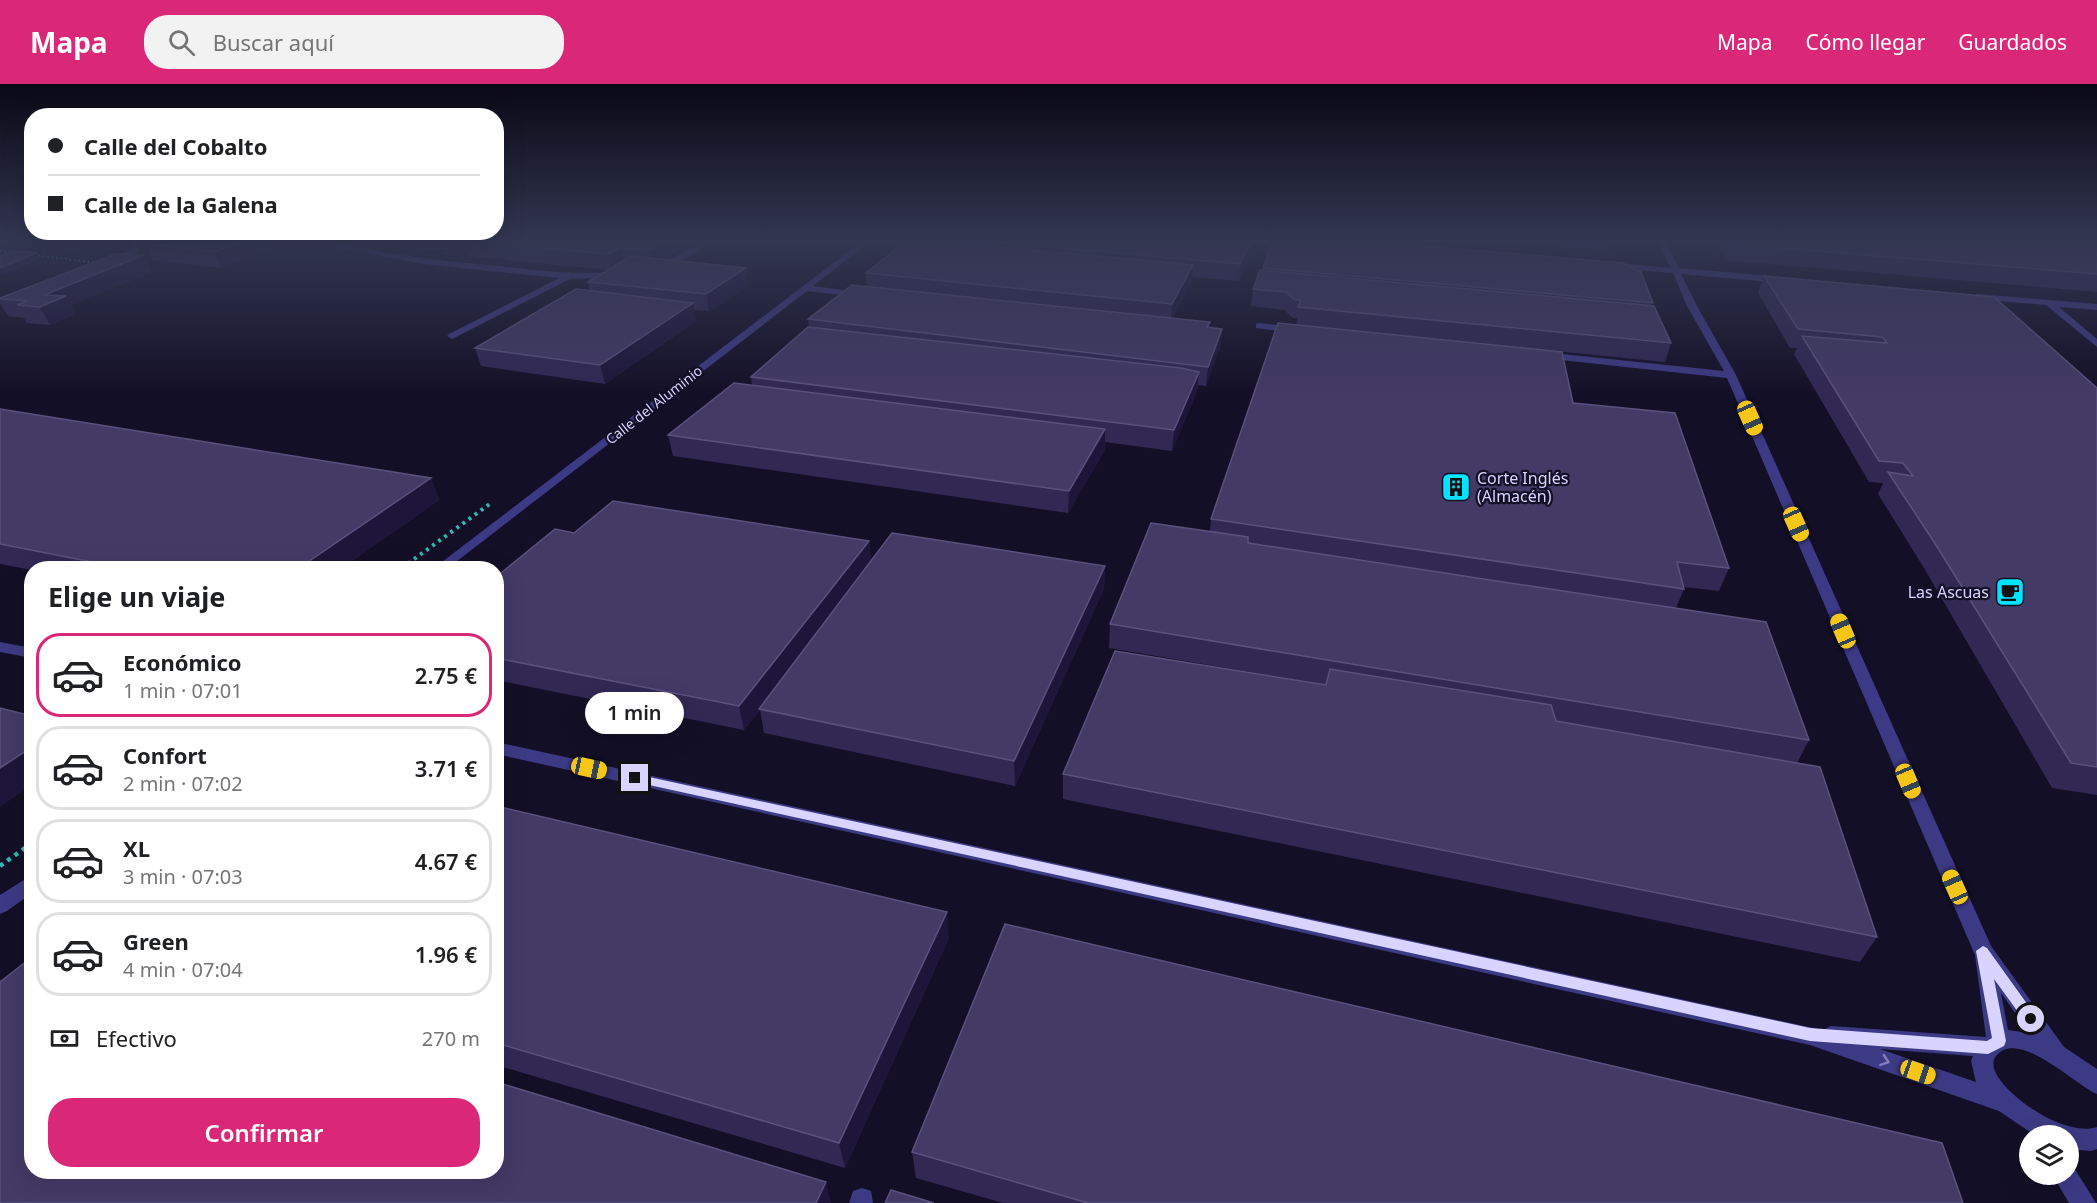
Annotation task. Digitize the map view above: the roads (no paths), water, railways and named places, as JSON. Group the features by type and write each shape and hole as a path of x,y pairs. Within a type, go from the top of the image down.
{"street":[{"path":"452,336 535,293"},
{"name":"Calle del Aluminio","path":"449,561 799,293"},
{"path":"844,293 857,295"},
{"path":"1686,293 1731,375 1983,951 2055,1052"},
{"path":"1967,296 2097,307"},
{"path":"2049,303 2097,344"},
{"path":"1259,326 1306,331"},
{"path":"1530,354 1731,375"},
{"path":"0,647 24,652"},
{"path":"504,750 1810,1035 2004,1102"},
{"path":"0,906 24,888"},
{"path":"1983,951 1994,1044 1983,1057 1983,1070 1990,1085 2028,1125"},
{"path":"1810,1035 1994,1044 2015,1040 2055,1052 2074,1064 2097,1084"},
{"path":"2074,1064 2097,1071"},
{"path":"2079,1139 2097,1138"},
{"path":"2072,1185 2084,1203"}],"place":[{"name":"Corte Inglés (Almacén)","path":"1456,487"},
{"name":"Las Ascuas","path":"2010,592"}]}
